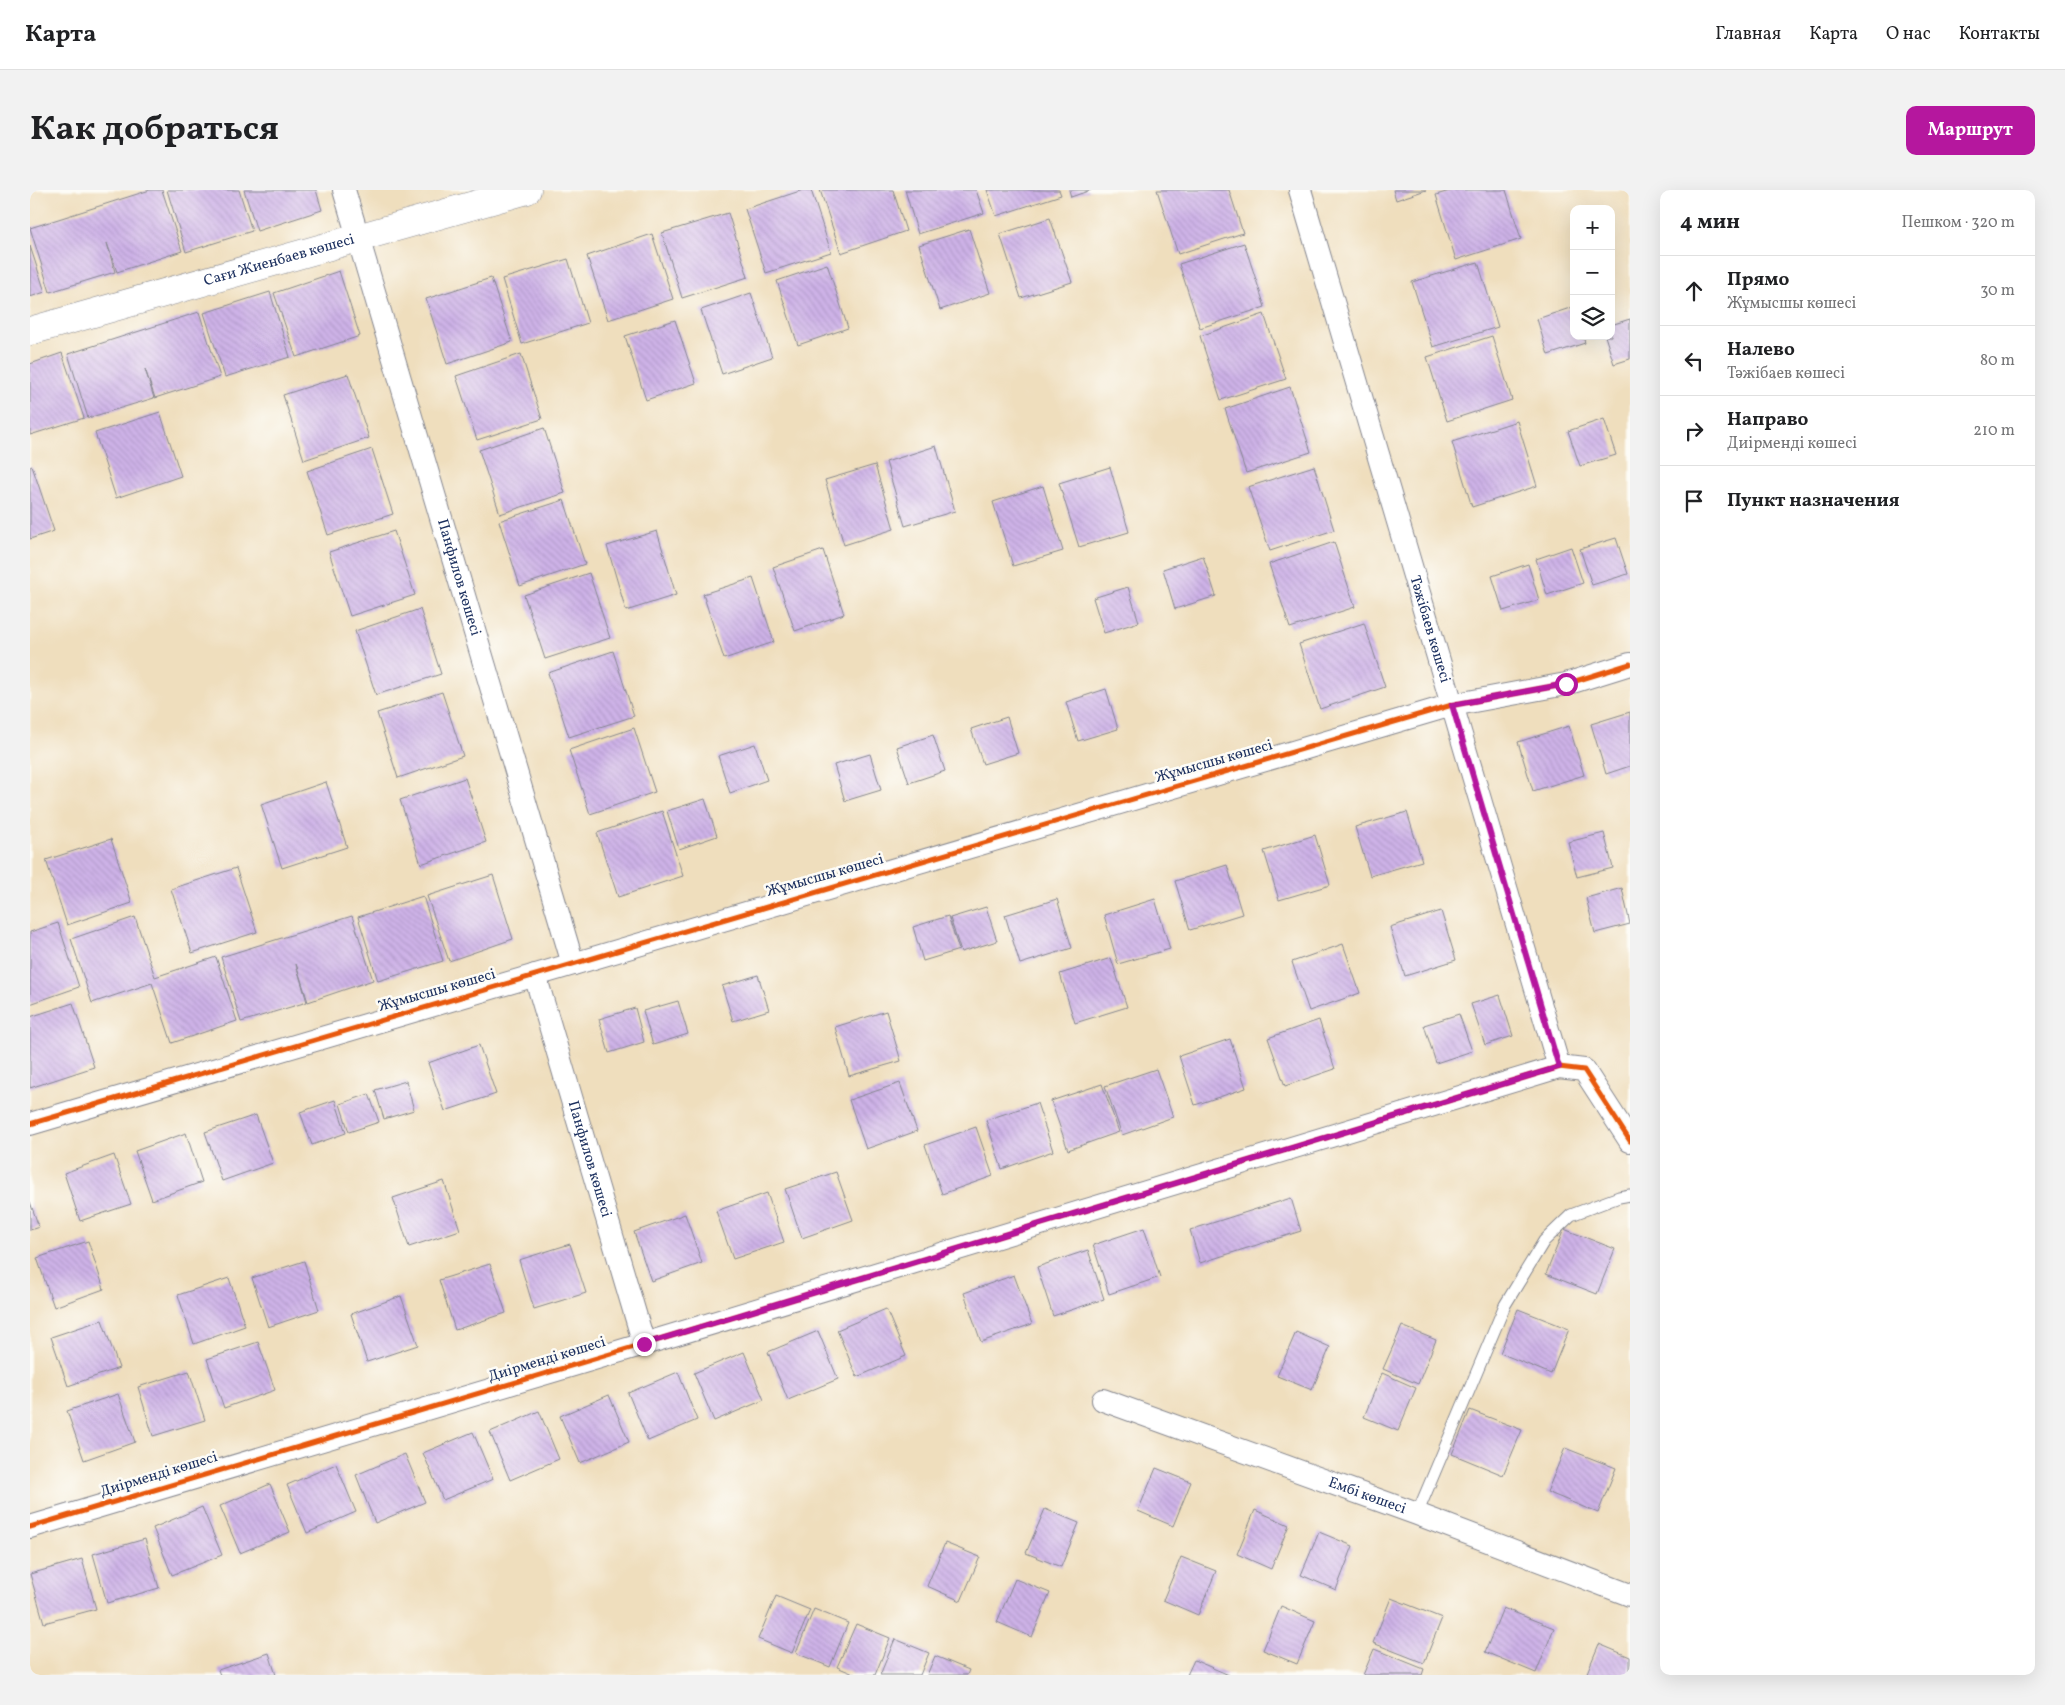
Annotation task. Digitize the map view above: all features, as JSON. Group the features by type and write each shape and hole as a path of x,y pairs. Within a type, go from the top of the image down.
{"main road":[{"name":"Сағи Жиенбаев көшесі","path":"30,331 358,236 527,190"}],"street":[{"name":"Панфилов көшесі","path":"344,190 573,964"},
{"name":"Тәжібаев көшесі","path":"1300,190 1559,1067"},
{"name":"Жұмысшы көшесі","path":"30,1124 1452,705 1566,684 1630,664"},
{"name":"Панфилов көшесі","path":"535,975 644,1344"},
{"path":"1559,1067 1584,1070 1630,1141"},
{"name":"Диірменді көшесі","path":"30,1527 644,1344 1559,1067"},
{"name":"Ембі көшесі","path":"1103,1400 1418,1514 1630,1595"}],"lane":[{"path":"1418,1514 1505,1305 1544,1241 1571,1215 1619,1197 1630,1195"}],"building":[{"path":"150,190 162,190 182,251 117,272 107,243 115,272 50,292 30,228"},
{"path":"167,190 239,190 252,231 186,252"},
{"path":"244,190 316,190 322,210 257,231"},
{"path":"803,190 811,190 831,252 766,273 745,209"},
{"path":"820,190 893,190 906,231 841,253"},
{"path":"905,190 976,190 984,213 918,234"},
{"path":"987,190 1059,190 1061,195 996,216"},
{"path":"1069,190 1091,190 1071,197"},
{"path":"1157,190 1229,190 1243,233 1178,254"},
{"path":"1393,190 1426,190 1396,200"},
{"path":"1453,190 1506,190 1521,239 1456,260 1436,195"},
{"path":"728,213 748,277 682,298 662,233"},
{"path":"1050,218 1072,282 1021,298 1000,234"},
{"path":"969,229 990,293 940,310 919,245"},
{"path":"652,234 673,299 608,320 587,256"},
{"path":"1244,243 1265,307 1200,328 1179,264"},
{"path":"30,246 45,292 30,297"},
{"path":"568,259 588,323 522,344 502,279"},
{"path":"1478,262 1498,327 1433,347 1412,282"},
{"path":"827,264 848,328 798,345 777,281"},
{"path":"339,271 360,336 296,357 274,293"},
{"path":"491,278 512,342 447,364 426,299"},
{"path":"270,292 290,357 225,377 204,313"},
{"path":"751,293 772,357 722,374 701,310"},
{"path":"1570,308 1570,340 1584,340 1585,343 1548,355 1537,319"},
{"path":"199,312 220,377 155,398 145,369 154,398 88,418 68,354"},
{"path":"1264,314 1286,379 1221,400 1200,336"},
{"path":"1630,319 1630,359 1614,364 1606,340 1615,340 1615,324"},
{"path":"675,320 696,383 646,400 625,336"},
{"path":"1492,336 1512,400 1447,421 1427,357"},
{"path":"62,353 84,418 30,435 30,364"},
{"path":"521,354 542,419 477,440 456,376"},
{"path":"348,374 369,438 304,460 283,395"},
{"path":"1290,387 1311,452 1246,473 1225,409"},
{"path":"160,412 181,476 116,498 95,433"},
{"path":"1604,419 1616,455 1580,466 1568,431"},
{"path":"1517,421 1537,486 1472,507 1452,442"},
{"path":"544,428 565,493 500,514 479,450"},
{"path":"936,446 955,511 905,526 886,462"},
{"path":"372,449 393,514 328,535 307,471"},
{"path":"875,465 894,529 844,545 825,480"},
{"path":"32,466 54,531 30,539 30,467"},
{"path":"1314,466 1334,530 1270,551 1248,487"},
{"path":"1110,467 1129,532 1079,547 1059,483"},
{"path":"1043,486 1063,551 1013,566 993,502"},
{"path":"564,500 585,564 520,586 499,521"},
{"path":"394,531 415,595 350,616 329,552"},
{"path":"657,531 676,595 626,611 607,546"},
{"path":"1616,538 1628,574 1592,585 1580,549"},
{"path":"1334,542 1355,607 1290,628 1269,564"},
{"path":"1571,547 1583,583 1547,595 1536,559"},
{"path":"823,550 844,614 795,631 773,567"},
{"path":"1203,556 1216,596 1175,609 1163,569"},
{"path":"1528,564 1539,600 1503,611 1492,576"},
{"path":"589,573 610,638 545,659 524,595"},
{"path":"753,578 774,642 724,659 703,594"},
{"path":"1128,587 1139,622 1104,633 1093,598"},
{"path":"420,609 441,674 376,695 355,631"},
{"path":"1364,623 1385,687 1320,709 1299,644"},
{"path":"613,651 634,716 569,737 548,673"},
{"path":"1106,689 1118,729 1078,741 1066,702"},
{"path":"442,692 463,756 398,778 377,713"},
{"path":"1630,712 1630,766 1606,774 1591,724"},
{"path":"1007,717 1018,753 983,764 971,729"},
{"path":"1569,726 1584,775 1533,791 1518,742"},
{"path":"634,728 655,792 590,814 569,750"},
{"path":"933,735 945,771 909,783 897,747"},
{"path":"755,744 767,780 730,793 718,756"},
{"path":"870,754 881,790 845,801 834,765"},
{"path":"465,778 486,842 421,864 400,800"},
{"path":"326,782 347,847 282,868 261,804"},
{"path":"705,799 717,836 679,849 667,811"},
{"path":"662,811 683,876 618,897 597,833"},
{"path":"1407,812 1422,861 1370,876 1355,827"},
{"path":"1604,833 1613,868 1577,877 1568,842"},
{"path":"1315,835 1330,885 1279,900 1264,851"},
{"path":"111,839 132,903 67,925 46,860"},
{"path":"1227,865 1242,914 1190,930 1175,881"},
{"path":"236,868 257,932 192,953 171,889"},
{"path":"493,875 513,939 449,961 427,896"},
{"path":"1622,888 1630,924 1595,933 1586,898"},
{"path":"423,896 443,961 378,981 358,917"},
{"path":"1057,899 1072,948 1020,964 1005,915"},
{"path":"1155,899 1170,949 1118,964 1104,915"},
{"path":"986,907 997,941 961,952 950,918"},
{"path":"1441,911 1456,960 1405,976 1390,927"},
{"path":"352,916 373,980 308,1002 296,964 307,1002 241,1022 221,957"},
{"path":"948,916 959,950 923,961 913,927"},
{"path":"135,917 155,977 216,957 237,1021 172,1043 152,983 92,1003 71,939"},
{"path":"58,923 79,987 30,1004 30,932"},
{"path":"1343,944 1360,993 1309,1011 1292,962"},
{"path":"1111,958 1127,1007 1075,1023 1060,974"},
{"path":"758,975 769,1010 733,1021 722,986"},
{"path":"1500,995 1513,1036 1485,1045 1471,1004"},
{"path":"678,1001 688,1034 653,1045 643,1011"},
{"path":"73,1003 94,1067 30,1088 30,1017"},
{"path":"635,1008 644,1042 609,1053 599,1019"},
{"path":"886,1011 901,1061 849,1076 835,1027"},
{"path":"1459,1014 1472,1051 1436,1063 1424,1025"},
{"path":"1319,1020 1335,1069 1285,1086 1268,1038"},
{"path":"1230,1039 1246,1088 1195,1105 1179,1056"},
{"path":"479,1045 496,1094 445,1111 428,1063"},
{"path":"1156,1069 1173,1117 1122,1135 1105,1086"},
{"path":"406,1081 414,1110 384,1119 375,1090"},
{"path":"900,1083 917,1131 866,1149 849,1100"},
{"path":"1102,1084 1119,1132 1068,1150 1051,1101"},
{"path":"369,1094 379,1122 349,1132 340,1104"},
{"path":"335,1100 346,1133 312,1145 300,1112"},
{"path":"1037,1103 1053,1151 1002,1169 986,1120"},
{"path":"256,1115 273,1163 222,1181 205,1132"},
{"path":"976,1127 993,1176 942,1194 925,1145"},
{"path":"186,1133 202,1182 152,1200 135,1151"},
{"path":"114,1155 131,1204 80,1221 64,1173"},
{"path":"836,1172 853,1220 802,1238 785,1189"},
{"path":"444,1181 460,1230 409,1247 393,1198"},
{"path":"767,1193 784,1242 733,1259 716,1211"},
{"path":"1291,1198 1301,1231 1200,1263 1190,1230"},
{"path":"30,1202 39,1227 30,1230"},
{"path":"685,1214 702,1263 651,1281 634,1232"},
{"path":"1144,1228 1160,1277 1109,1294 1093,1245"},
{"path":"1564,1229 1615,1249 1597,1294 1546,1274"},
{"path":"88,1241 104,1289 54,1307 37,1258"},
{"path":"570,1244 586,1293 534,1309 519,1260"},
{"path":"1088,1250 1104,1299 1053,1316 1037,1267"},
{"path":"304,1261 319,1310 268,1327 252,1278"},
{"path":"490,1264 506,1313 455,1330 439,1280"},
{"path":"1014,1275 1032,1324 981,1342 964,1293"},
{"path":"229,1278 245,1326 194,1344 178,1295"},
{"path":"401,1296 418,1345 367,1362 351,1314"},
{"path":"886,1309 906,1356 857,1377 837,1330"},
{"path":"1518,1309 1569,1329 1551,1374 1500,1353"},
{"path":"102,1320 119,1368 68,1386 51,1337"},
{"path":"1402,1326 1436,1340 1418,1384 1383,1369"},
{"path":"818,1331 838,1379 788,1400 768,1352"},
{"path":"1296,1332 1330,1347 1312,1390 1277,1376"},
{"path":"258,1342 275,1390 224,1408 207,1359"},
{"path":"744,1352 764,1400 714,1421 694,1373"},
{"path":"189,1371 205,1420 153,1436 138,1387"},
{"path":"678,1372 697,1420 648,1441 628,1393"},
{"path":"1382,1373 1416,1388 1398,1431 1364,1417"},
{"path":"118,1394 135,1442 84,1460 67,1411"},
{"path":"609,1395 629,1442 580,1463 560,1416"},
{"path":"1470,1410 1522,1430 1503,1475 1452,1454"},
{"path":"539,1411 559,1459 510,1480 490,1432"},
{"path":"473,1432 493,1479 443,1500 423,1453"},
{"path":"1565,1448 1616,1468 1598,1513 1547,1492"},
{"path":"405,1454 425,1502 375,1523 356,1475"},
{"path":"336,1464 356,1512 307,1533 287,1485"},
{"path":"1156,1468 1191,1482 1173,1526 1138,1511"},
{"path":"270,1484 290,1532 240,1553 220,1506"},
{"path":"202,1507 222,1555 172,1575 153,1528"},
{"path":"1045,1509 1079,1523 1061,1567 1026,1553"},
{"path":"1255,1510 1289,1525 1271,1569 1237,1554"},
{"path":"1319,1532 1353,1546 1336,1590 1301,1575"},
{"path":"145,1539 159,1588 107,1603 93,1554"},
{"path":"945,1543 980,1557 961,1601 927,1586"},
{"path":"1181,1557 1216,1571 1198,1615 1163,1600"},
{"path":"82,1559 96,1609 44,1623 30,1574"},
{"path":"1015,1579 1050,1593 1032,1637 997,1622"},
{"path":"776,1596 810,1610 792,1653 758,1639"},
{"path":"1391,1598 1442,1618 1424,1663 1373,1643"},
{"path":"1281,1606 1315,1621 1297,1664 1263,1650"},
{"path":"1503,1608 1554,1628 1536,1673 1485,1652"},
{"path":"814,1609 848,1623 830,1667 796,1653"},
{"path":"856,1624 890,1638 875,1675 856,1675 837,1667"},
{"path":"895,1639 929,1653 920,1675 880,1675"},
{"path":"1599,1644 1630,1657 1630,1675 1586,1675"},
{"path":"1374,1649 1424,1669 1422,1675 1363,1675"},
{"path":"269,1653 276,1675 220,1675 218,1670"},
{"path":"935,1656 969,1670 967,1675 927,1675"},
{"path":"1194,1660 1229,1675 1187,1675"}],"cycle path":[{"path":"30,1124 1452,705 1566,684 1630,664"},
{"path":"30,1527 644,1344 1559,1067 1584,1070 1630,1141"}],"route":[{"path":"644,1344 1559,1067 1452,705 1566,684"}]}
